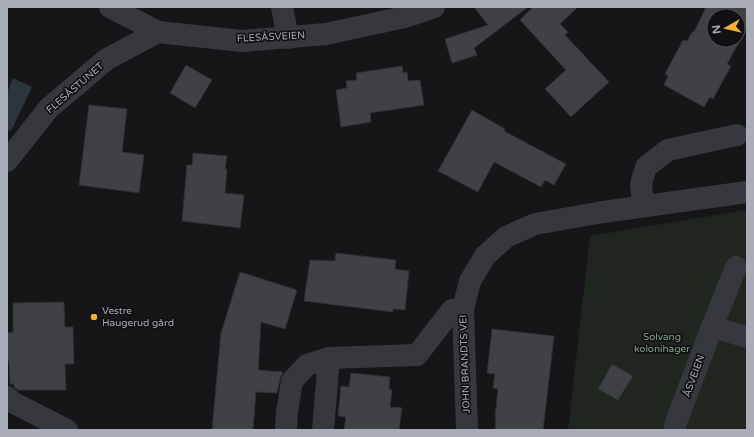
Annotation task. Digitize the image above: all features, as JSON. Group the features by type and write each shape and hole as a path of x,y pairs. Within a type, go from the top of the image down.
{"street":[{"name":"FLESÅSVEIEN","path":"110,7 158,32 242,41 288,38 333,32 405,17 434,7"},
{"path":"282,7 288,38"},
{"name":"FLESÅSTUNET","path":"7,161 49,108 107,59 158,32"},
{"path":"642,206 641,184 644,172 646,167 657,158 668,150 737,136"},
{"name":"JOHN BRANDTS VEI","path":"467,430 463,309 470,281 485,256 506,237 535,224 642,206 747,192"},
{"name":"ÅSVEIEN","path":"676,425 736,267"},
{"path":"286,430 292,380 307,365 330,358 417,355 452,310 463,309"},
{"path":"712,327 747,337"},
{"path":"323,430 330,358"},
{"path":"7,397 12,402 67,430"}],"green space":[{"name":"Solvang kolonihager","path":"747,210 747,430 568,430 590,236"}],"shaded area":[{"path":"13,78 32,87 11,131 7,129 7,93"}],"building":[{"path":"474,7 528,7 474,48 477,55 452,63 445,39 488,25"},
{"path":"533,7 578,7 560,24 568,32 565,35 609,82 571,117 545,89 566,70 520,20"},
{"path":"706,7 747,7 746,30 746,8 706,8 706,48 736,48 727,64 731,66 713,99 710,97 704,107 664,85 668,76 665,74 683,40 687,41 692,32 694,32"},
{"path":"186,65 212,80 195,108 170,93"},
{"path":"402,66 403,73 407,72 408,81 420,80 424,105 370,113 371,122 341,127 336,90 347,88 346,81 357,80 356,73"},
{"path":"89,105 127,109 122,152 144,155 139,193 79,185"},
{"path":"472,110 505,129 504,131 566,164 554,185 545,180 541,187 494,162 478,192 438,171"},
{"path":"193,153 227,156 225,169 227,169 225,193 244,195 240,228 182,221 187,165 192,165"},
{"path":"336,253 396,260 395,269 409,271 405,310 393,309 393,312 304,301 310,260 335,261"},
{"path":"240,272 297,290 285,329 261,322 258,370 283,372 277,393 256,392 253,430 212,430 221,333"},
{"path":"64,302 65,327 73,327 74,364 65,364 66,390 18,390 14,387 14,384 10,384 9,361 7,361 7,333 13,332 13,303"},
{"path":"492,329 554,336 543,430 495,430 498,389 493,388 495,374 487,373"},
{"path":"612,364 633,376 618,400 598,389"},
{"path":"351,373 390,377 389,389 392,390 390,407 402,408 399,430 344,430 346,417 338,416 341,386 349,387"}],"place":[{"name":"Vestre Haugerud gård","path":"94,317"}]}
